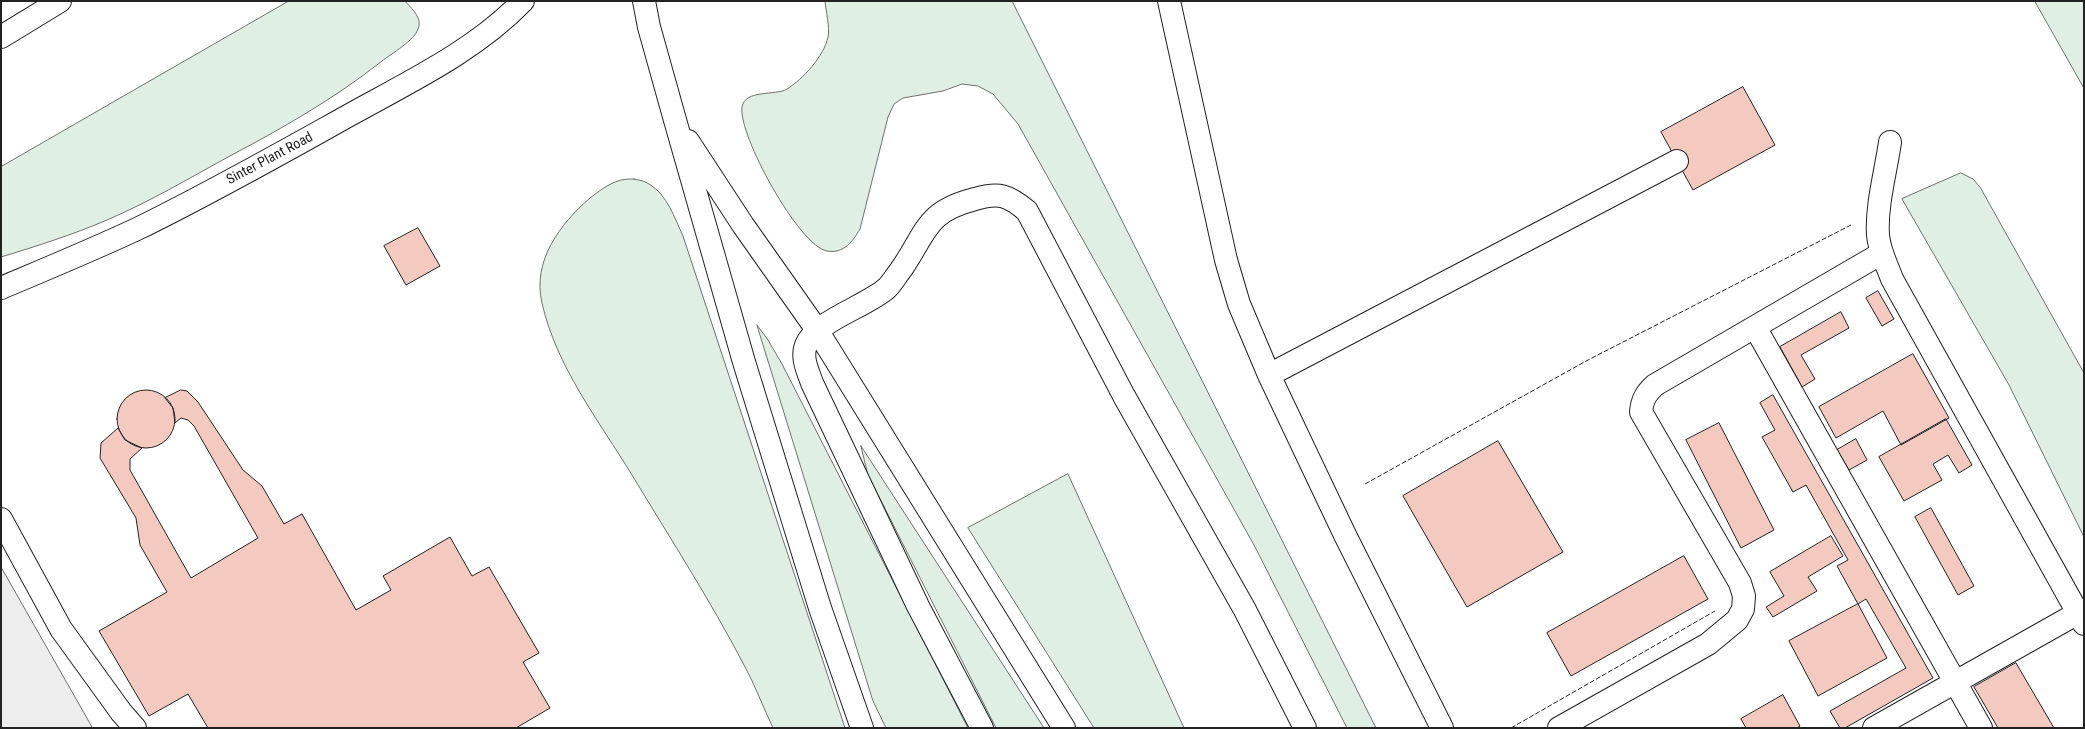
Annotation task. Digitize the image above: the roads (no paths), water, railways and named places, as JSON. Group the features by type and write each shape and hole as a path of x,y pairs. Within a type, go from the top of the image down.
{"lane":[{"path":"1,37 60,1"},
{"name":"Sinter Plant Road","path":"1,288 136,229 268,161 463,50 508,18 523,1"},
{"path":"644,1 649,27 746,370 820,608 862,728"},
{"path":"1169,1 1226,260 1239,304 1257,349 1345,536 1442,728"},
{"path":"675,120 743,225 817,330 1064,728"},
{"path":"1874,728 1955,682 2081,619 1892,279 1882,253 1878,236 1879,216 1890,142"},
{"path":"1270,375 1677,162"},
{"path":"982,728 918,606 812,383 804,356 806,345 817,330 888,287 912,254 924,231 933,218 946,209 959,203 989,195 1004,196 1016,202 1027,211 1051,254 1124,396 1245,610 1305,728"},
{"path":"1559,728 1708,644 1737,620 1743,609 1744,596 1740,583 1641,412 1642,402 1647,392 1654,385 1882,253"},
{"path":"1755,326 1981,728"},
{"path":"1,519 61,629 135,728"}]}
